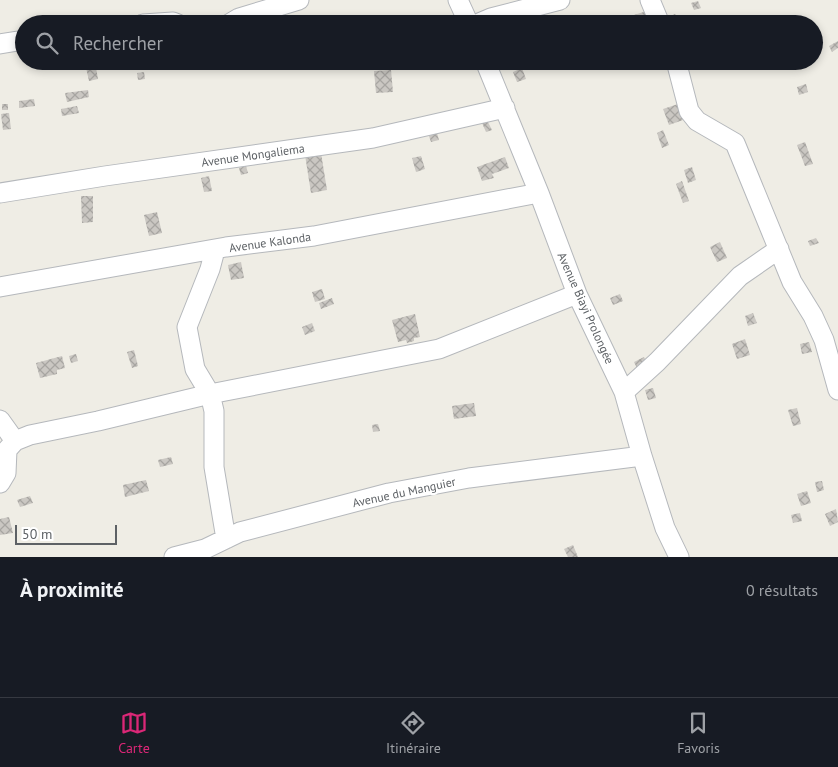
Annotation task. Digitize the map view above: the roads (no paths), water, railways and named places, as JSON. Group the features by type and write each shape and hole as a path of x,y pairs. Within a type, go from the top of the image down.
{"street":[{"path":"249,15 299,0"},
{"path":"458,0 465,15"},
{"path":"502,15 560,0"},
{"path":"650,0 656,15"},
{"path":"0,44 15,42"},
{"name":"Avenue Biayi Prolongée","path":"489,70 539,193 577,294 624,392 665,528 679,557"},
{"path":"678,70 689,111 697,121 735,143 792,282 813,316 824,340 838,390"},
{"name":"Avenue Mongaliema","path":"0,193 104,176 373,138 505,108"},
{"name":"Avenue Kalonda","path":"0,287 215,250 314,236 539,193"},
{"path":"624,392 657,362 740,276 779,248"},
{"path":"215,250 210,269 187,327 195,368 210,394 214,411 214,467 226,539"},
{"path":"0,483 6,473 7,450 15,441 30,435 210,394 439,349 577,294"},
{"path":"0,420 15,441"},
{"name":"Avenue du Manguier","path":"174,557 206,549 240,532 389,493 469,478 642,456"}]}
